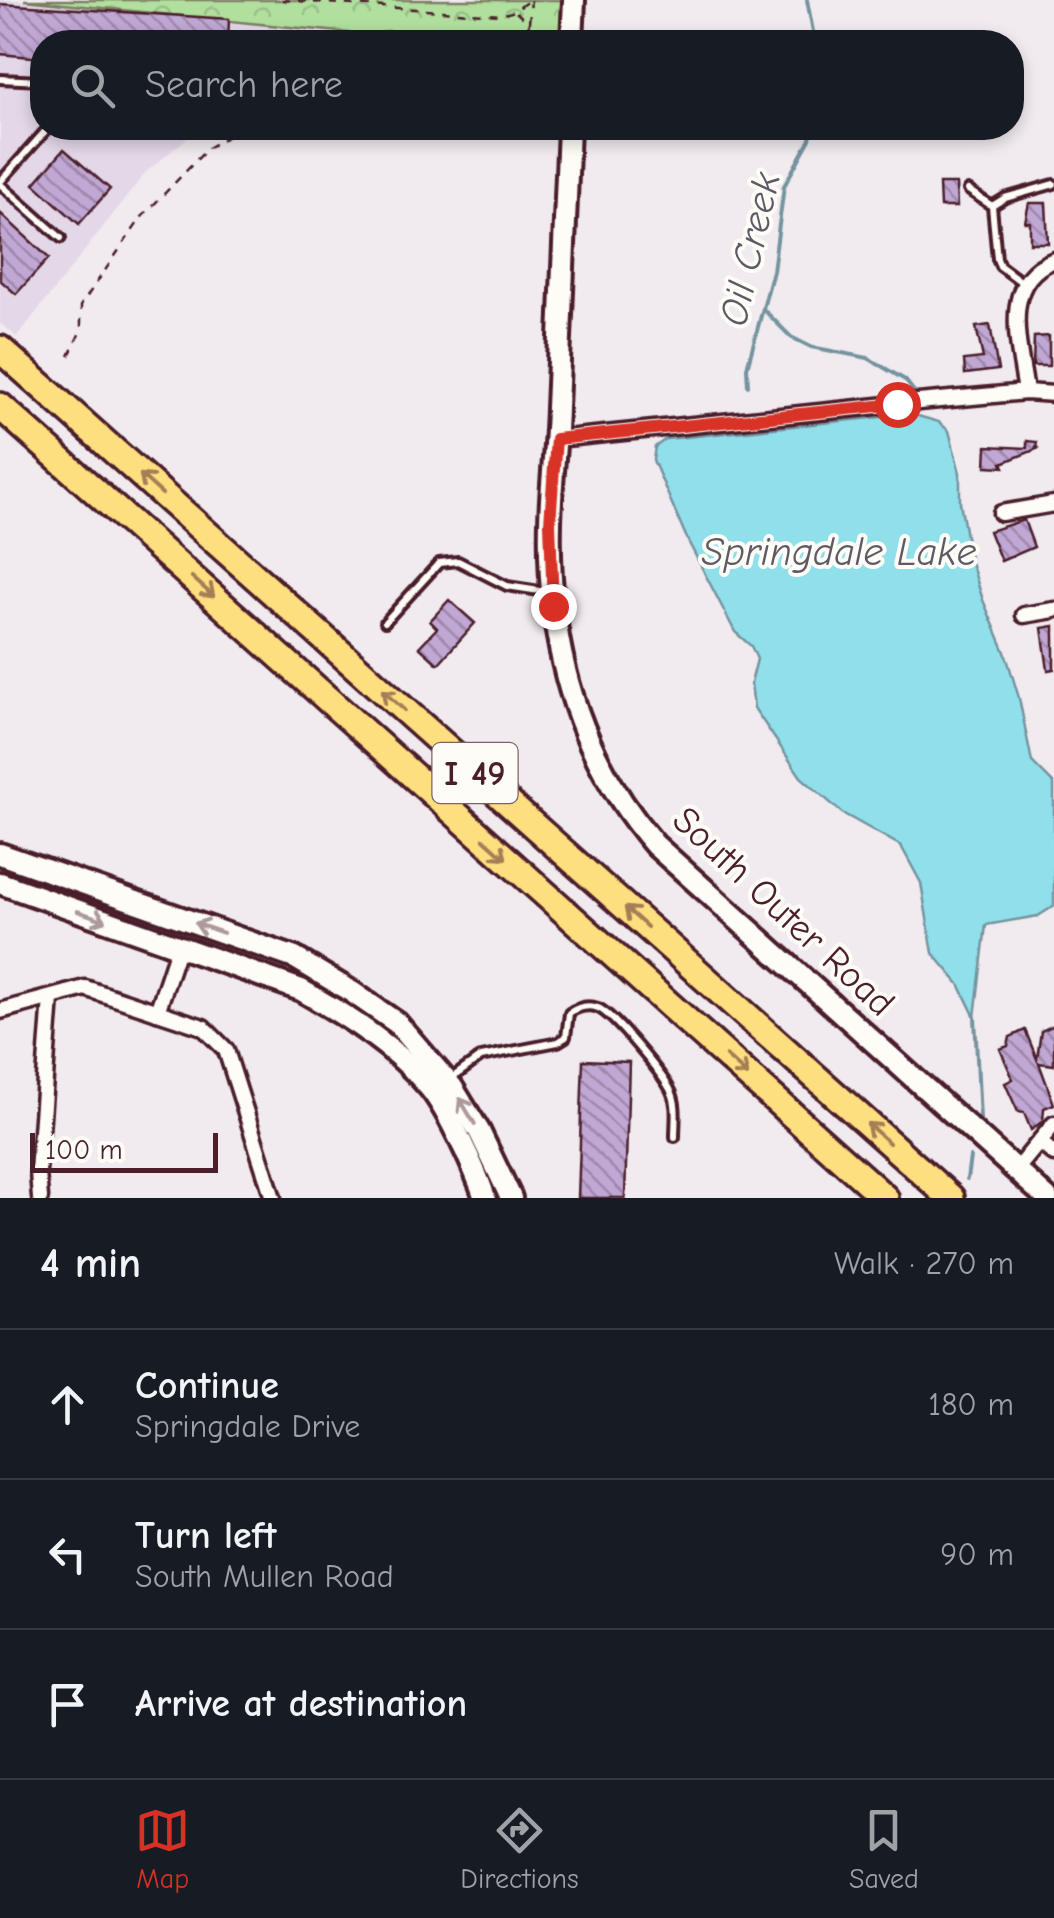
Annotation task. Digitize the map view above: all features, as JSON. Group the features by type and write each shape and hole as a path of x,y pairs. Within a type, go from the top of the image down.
{"highway":[{"name":"I 49","path":"0,349 951,1198"},
{"name":"I 49","path":"0,406 885,1198"}],"street":[{"path":"573,30 574,0"},
{"name":"South Outer Road","path":"568,140 550,523 552,594 565,676 588,743 644,833 1047,1198"},
{"path":"1026,392 1016,314 1024,284 1036,269 1054,260"},
{"path":"556,439 1026,392 1054,394"},
{"path":"1001,513 1054,504"},
{"path":"1024,615 1054,610"},
{"path":"0,854 295,958 352,992 397,1024 448,1081 479,1131 512,1198"},
{"path":"0,883 302,990 348,1016 430,1089 477,1174 484,1198"},
{"path":"157,1012 179,946"},
{"path":"0,1011 85,988 203,1028 226,1050 274,1198"},
{"path":"40,1198 38,1172 50,998"},
{"path":"1016,1170 1054,1124"},
{"path":"1040,1142 1054,1154"}],"lane":[{"path":"0,79 30,80"},
{"path":"38,140 0,183 61,238"},
{"path":"1024,284 996,260 992,206 1054,184"},
{"path":"968,190 992,206"},
{"path":"384,622 439,564 458,560 507,586 552,594"},
{"path":"448,1081 482,1058 558,1042 566,1037 568,1013 579,1006 596,1007 612,1018 670,1089 676,1107 675,1137"}],"path":[{"path":"282,0 500,15 515,12 530,0"},
{"path":"528,30 530,0"},
{"path":"515,12 529,24"},
{"path":"68,356 80,330 81,305 142,217 210,147 222,140"}],"shaded area":[{"path":"0,0 320,30 30,30 30,140 185,140 146,172 17,337 0,323"}],"green space":[{"path":"24,0 568,0 567,30 320,30"}],"water":[{"name":"Springdale Lake","path":"911,414 939,422 949,431 960,473 960,502 970,559 1005,652 1032,762 1054,784 1054,906 1038,916 986,925 975,1017 959,984 933,953 921,883 901,846 842,813 801,777 754,708 751,683 757,659 751,646 735,632 688,541 653,460 655,447 666,439"}],"building":[{"path":"0,4 229,19 229,30 30,30 30,57 0,54"},
{"path":"64,149 110,189 79,224 34,184"},
{"path":"939,184 956,184 957,207 940,207"},
{"path":"1029,203 1046,203 1048,243 1030,243 1030,222 1025,222"},
{"path":"0,213 49,258 16,294 0,280"},
{"path":"990,325 998,370 965,374 964,360 983,358 976,327"},
{"path":"1049,336 1049,366 1033,366 1034,337"},
{"path":"1027,441 1037,442 1039,448 1002,463 1004,467 986,466 987,446 1027,448"},
{"path":"1024,520 1034,547 1001,561 989,531"},
{"path":"449,600 475,623 438,664 419,647 437,628 430,621"},
{"path":"1054,626 1054,669 1048,670 1042,628"},
{"path":"1054,1025 1054,1065 1039,1063 1054,1104 1044,1108 1043,1121 1031,1130 1005,1083 1013,1079 1000,1049 1008,1046 1010,1037 1025,1030 1037,1059 1041,1031"},
{"path":"583,1060 629,1062 625,1198 578,1198"}],"waterway":[{"name":"Oil Creek","path":"807,0 813,30"},
{"name":"Oil Creek","path":"748,386 747,368 773,271 784,186 809,140"},
{"path":"764,310 791,337 811,347 868,358 905,380 919,398"},
{"path":"975,1017 980,1120"},
{"path":"967,1179 970,1157"}],"route":[{"path":"553,606 550,523 556,439 897,404"}]}
